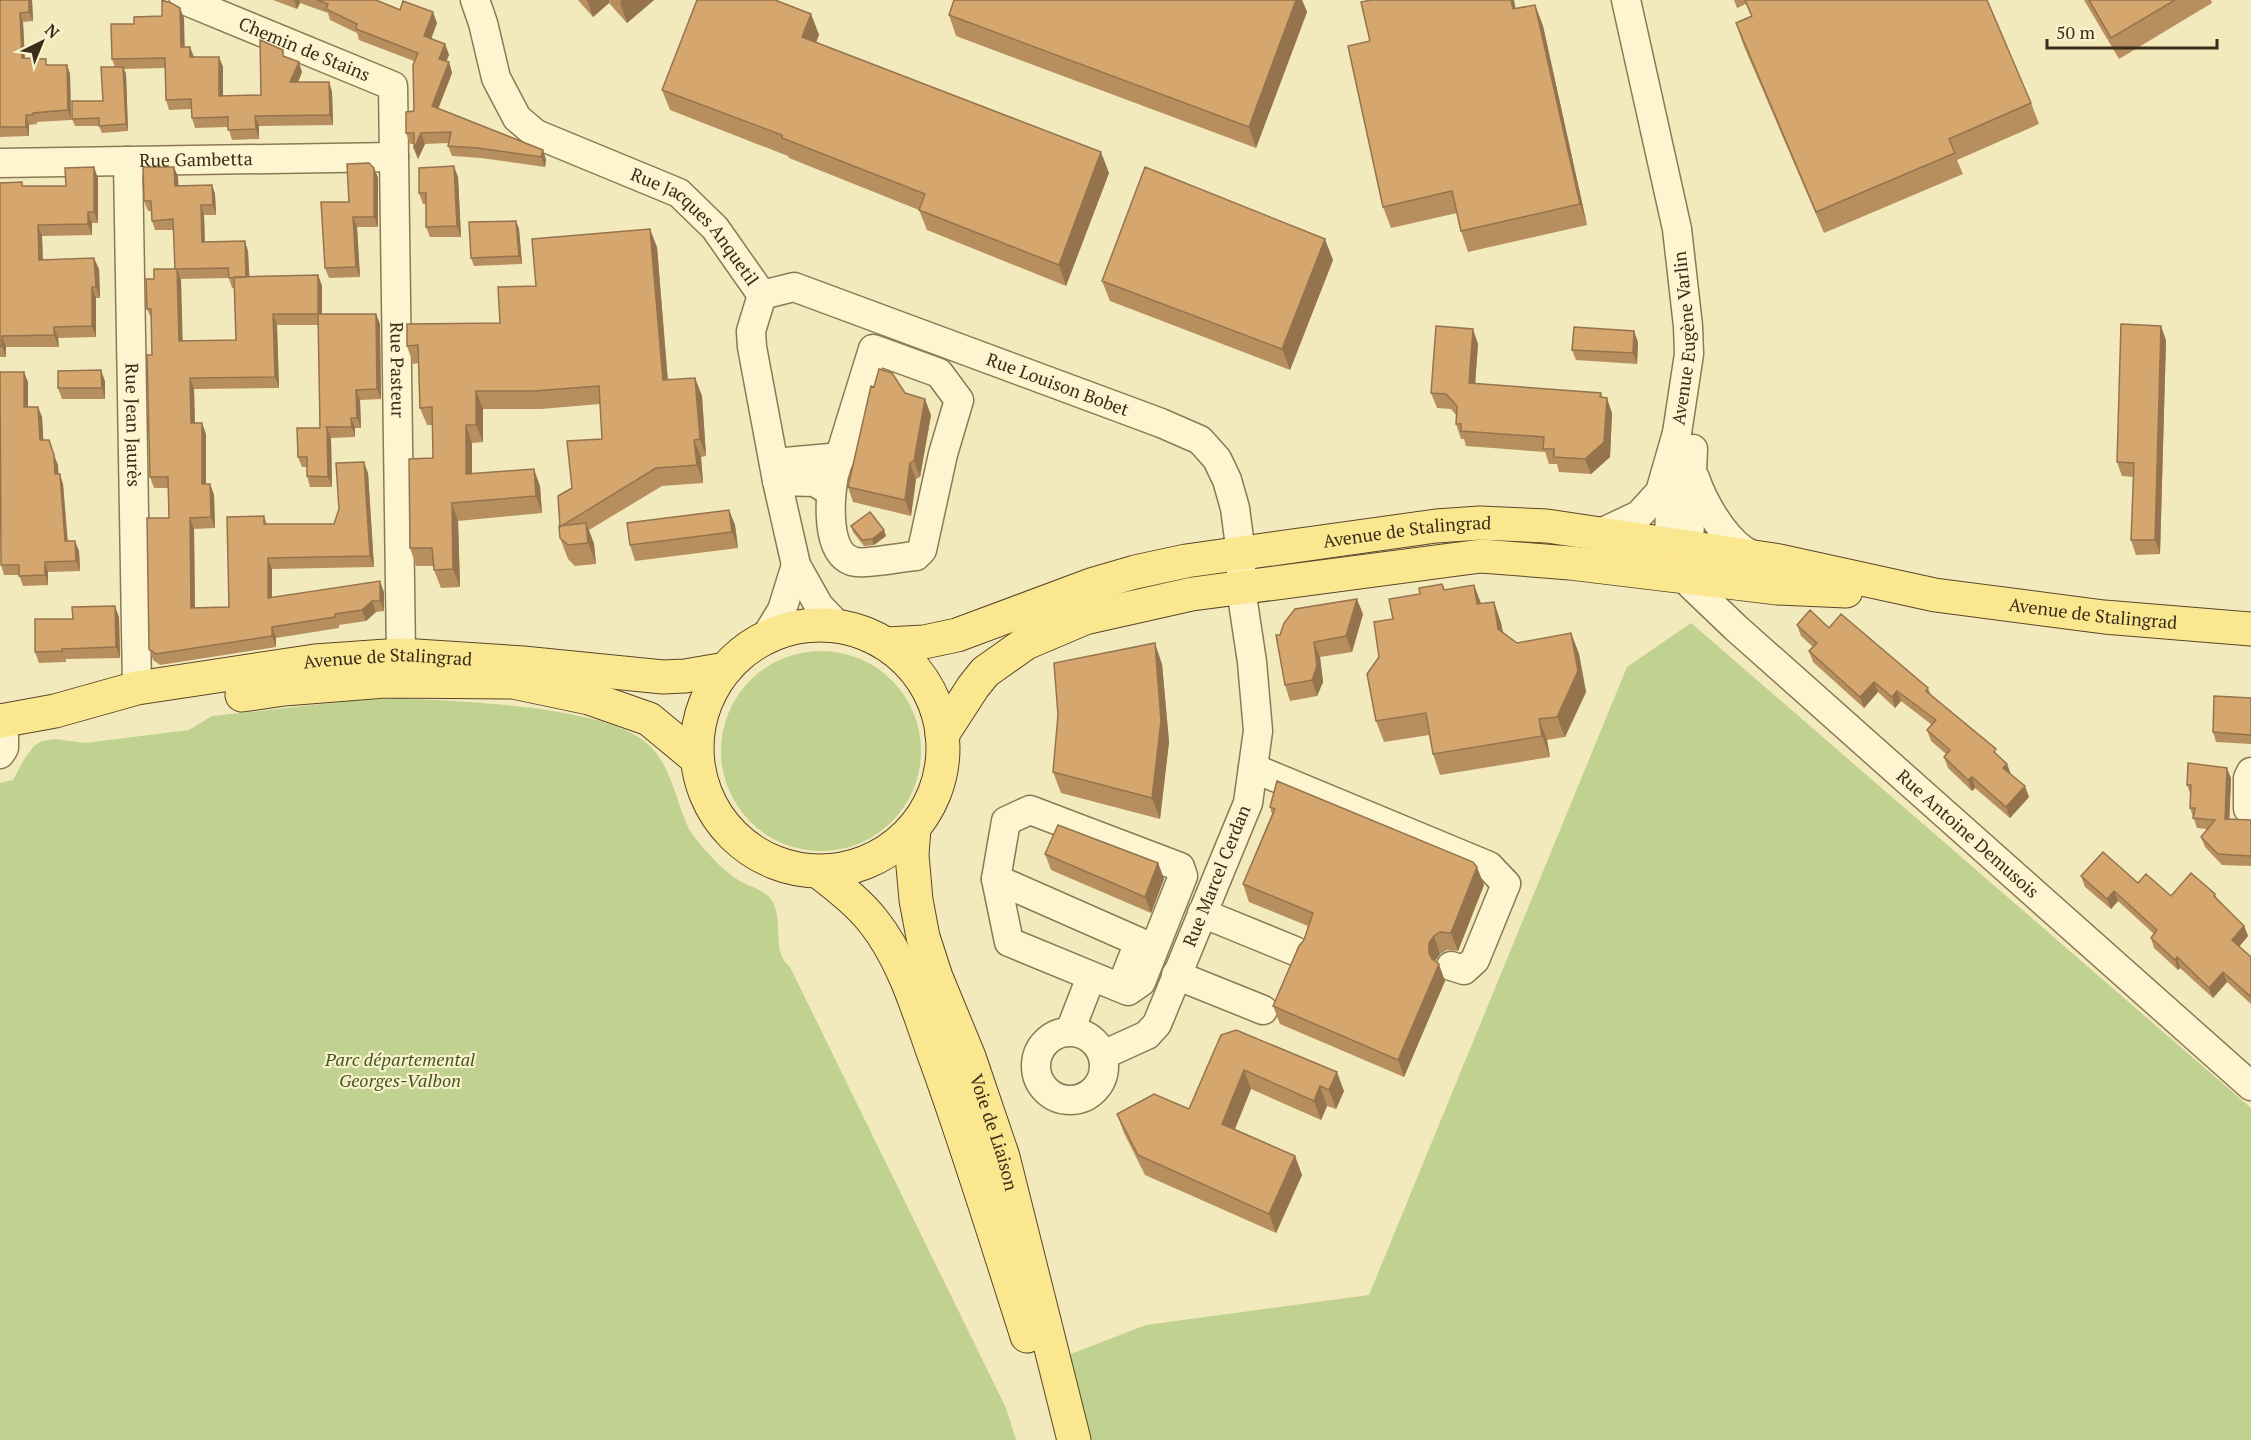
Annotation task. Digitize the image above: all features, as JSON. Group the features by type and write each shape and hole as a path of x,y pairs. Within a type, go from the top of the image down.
{"main road":[{"name":"Avenue de Stalingrad","path":"886,644 924,642 957,635 1094,584 1186,561 1460,524 1509,523 1595,533 1682,556 1777,588 1935,595"},
{"name":"Avenue de Stalingrad","path":"942,735 985,672 1026,643 1085,618 1192,594 1481,556 1538,560 1682,556 1760,558 1935,595 2104,617 2251,629"},
{"path":"801,627 839,627 859,632 886,644 903,658 922,682 936,709 942,735 942,763 937,786 927,808 914,828 894,846 871,860 846,869 819,872 790,868 763,857 739,841 718,819 704,792 696,758 697,738 701,713 711,690 726,669 744,651 765,638 801,627"},
{"name":"Avenue de Stalingrad","path":"56,711 137,688 315,661 402,655 523,663 663,677 726,669"},
{"name":"Avenue de Stalingrad","path":"2,720 56,711 183,704 284,689 385,681 513,682 589,698 649,719 696,758"},
{"name":"Voie de Liaison","path":"914,828 912,855 922,937 969,1057 1002,1157 1074,1440"},
{"name":"Voie de Liaison","path":"819,872 858,904 874,922 893,950 948,1091 1039,1373 1064,1440"}],"street":[{"name":"Chemin de Stains","path":"184,0 393,86"},
{"name":"Rue Jacques Anquetil","path":"475,0 496,78 517,118 536,134 679,193 715,228 762,295 751,331 752,347 775,472 796,565 819,606 839,627"},
{"name":"Avenue Eugène Varlin","path":"1595,533 1622,524 1638,515 1660,492 1677,433 1689,354 1677,229 1626,0"},
{"name":"Rue Pasteur","path":"393,86 402,655"},
{"name":"Rue Gambetta","path":"0,164 394,157"},
{"name":"Rue Jean Jaurès","path":"128,161 137,688"},
{"name":"Rue Louison Bobet","path":"762,295 794,287 1161,423 1200,440 1217,459 1227,480 1235,508 1241,554 1241,589"},
{"path":"873,349 939,373 959,400 943,453 922,550 916,556 855,562 840,553 830,510 831,492 873,349"},
{"path":"1682,556 1692,471 1693,425 1689,354"},
{"path":"1677,433 1682,556"},
{"path":"775,472 841,457"},
{"path":"1692,471 1699,492 1713,517 1743,550 1760,558"},
{"path":"775,472 814,482 831,492"},
{"name":"Rue Antoine Demusois","path":"1682,556 1691,585 1736,628 2251,1086"},
{"path":"765,638 782,610 796,565"},
{"name":"Rue Marcel Cerdan","path":"1103,1055 1147,1035 1157,1024 1248,803 1258,731 1252,662 1241,589"},
{"path":"0,754 4,748 2,720"},
{"path":"1253,768 1489,866 1506,884 1475,960 1464,970 1451,966"},
{"path":"2251,772 2248,778 2248,808 2251,810"},
{"path":"1030,810 1180,867 1183,876 1141,982 1128,991 1009,942 996,879 1006,821 1030,810"},
{"path":"996,879 1139,942 1120,988"},
{"path":"1202,913 1295,951"},
{"path":"1176,975 1263,1010"},
{"path":"1070,1031 1091,977"},
{"path":"1070,1031 1090,1038 1103,1055 1102,1077 1097,1088 1077,1100 1055,1097 1039,1081 1036,1070 1036,1058 1041,1047 1059,1033 1070,1031"}],"green space":[{"path":"1691,623 2251,1108 2251,1440 1090,1440 1068,1355 1146,1325 1369,1295 1627,667"},
{"path":"831,651 841,652 868,662 885,673 899,687 914,713 920,731 920,771 910,798 899,815 885,829 868,840 841,850 811,851 801,850 774,840 757,829 743,815 732,798 722,771 721,741 722,731 732,704 743,687 757,673 774,662 801,652"},
{"name":"Parc départemental Georges-Valbon","path":"402,698 495,704 569,714 630,732 650,746 664,764 684,819 697,840 731,875 771,899 777,916 779,944 784,960 790,967 1006,1408 1016,1440 0,1440 0,783 13,780 25,758 34,746 42,741 55,739 85,743 189,730 212,716 349,701"}],"building":[{"path":"0,0 29,0 29,12 20,13 22,58 46,59 46,65 67,65 68,110 26,115 26,127 0,127"},
{"path":"162,0 180,8 181,47 190,47 190,57 219,57 219,96 261,95 260,40 283,50 283,56 299,62 290,82 329,82 330,115 255,116 256,129 228,130 228,117 192,118 191,99 166,100 165,58 112,59 111,24 134,24 134,17 162,16"},
{"path":"317,0 376,0 400,10 403,1 433,12 424,36 445,44 439,59 449,62 432,106 543,150 541,157 448,146 451,132 421,133 414,149 414,133 406,133 406,112 414,111 413,65 418,53 356,29 357,24 326,9 328,4"},
{"path":"697,0 775,0 811,14 802,37 1101,152 1059,265 919,210 925,194 782,138 782,135 662,90"},
{"path":"954,0 1296,0 1249,127 949,15"},
{"path":"1371,0 1511,0 1513,9 1535,5 1580,204 1461,231 1452,191 1383,207 1348,46 1370,41 1361,2"},
{"path":"1745,0 1987,0 2031,103 1949,139 1955,153 1816,212 1736,23 1752,16"},
{"path":"2089,0 2175,0 2111,38"},
{"path":"101,67 123,67 126,124 99,126 99,118 72,119 72,101 103,101"},
{"path":"369,163 374,168 374,217 353,217 356,267 325,268 321,202 349,202 347,164"},
{"path":"454,166 457,226 426,227 426,193 419,193 419,168"},
{"path":"94,167 94,212 88,212 88,224 38,225 39,260 94,258 96,287 92,287 92,326 54,327 54,335 2,336 2,346 0,346 0,183 22,182 22,186 66,186 65,168"},
{"path":"143,167 174,167 175,186 212,185 213,205 201,205 202,242 245,241 246,277 229,278 228,268 175,269 173,219 152,221 151,201 144,201"},
{"path":"1145,167 1325,239 1282,349 1102,281"},
{"path":"516,221 519,256 471,258 469,222"},
{"path":"650,229 663,380 695,378 700,439 694,440 697,465 656,468 560,527 558,496 572,488 567,441 602,439 599,386 534,391 476,391 476,425 466,425 466,474 534,469 536,496 452,503 453,569 434,570 432,548 410,548 409,459 433,458 432,407 420,408 418,345 407,346 407,324 500,323 498,287 536,286 532,239"},
{"path":"154,269 177,269 179,341 236,340 234,277 318,275 318,314 273,314 275,377 190,378 191,423 202,423 202,484 210,484 211,517 190,518 191,608 229,607 227,517 264,516 264,524 334,524 339,509 336,463 364,462 370,556 268,558 268,598 380,581 380,601 372,601 362,610 335,614 335,617 272,627 272,636 156,654 149,649 147,518 169,518 168,477 150,477 147,355 152,355 151,309 147,309 146,279 154,279"},
{"path":"318,314 376,314 377,389 356,390 357,418 351,418 352,427 327,427 328,477 307,476 307,457 298,457 297,428 320,428"},
{"path":"2121,324 2161,326 2155,540 2131,540 2134,463 2117,462"},
{"path":"1436,326 1473,329 1469,383 1601,393 1600,397 1607,398 1604,442 1585,459 1554,457 1554,449 1543,449 1544,437 1461,431 1461,424 1456,424 1457,406 1446,394 1431,393"},
{"path":"1574,327 1634,331 1633,353 1572,350"},
{"path":"879,369 892,373 905,393 925,399 914,461 910,463 905,500 848,487 871,386 874,387"},
{"path":"101,370 102,388 58,388 58,371"},
{"path":"0,372 24,372 24,407 38,407 40,440 49,440 54,455 55,474 60,474 65,541 75,541 76,561 45,562 45,575 19,576 19,565 1,565"},
{"path":"729,510 732,532 630,545 627,523"},
{"path":"870,512 884,530 872,539 862,540 851,526"},
{"path":"586,523 588,543 568,545 560,538 559,526"},
{"path":"1442,584 1444,590 1474,585 1477,604 1494,602 1498,629 1517,643 1571,633 1578,671 1557,717 1539,719 1542,736 1433,754 1426,713 1376,721 1367,674 1379,657 1374,622 1393,619 1389,599 1420,594 1419,588"},
{"path":"1357,599 1346,636 1314,642 1317,666 1312,680 1285,685 1276,635 1280,635 1284,623 1295,609"},
{"path":"115,606 116,647 35,652 35,619 73,619 72,607"},
{"path":"1810,610 1829,628 1841,614 1928,688 1926,691 1996,749 1994,752 2007,764 2003,768 2025,786 2006,807 1972,777 1968,780 1944,757 1950,750 1927,730 1936,720 1897,691 1892,697 1874,682 1860,697 1809,651 1817,643 1797,625"},
{"path":"1155,643 1161,721 1152,798 1053,772 1058,715 1054,663"},
{"path":"2214,696 2251,698 2251,735 2213,732"},
{"path":"2188,763 2227,768 2225,819 2251,820 2251,856 2218,854 2201,837 2215,820 2193,818 2195,808 2190,808 2191,785 2187,785"},
{"path":"1277,781 1473,862 1477,867 1451,933 1440,932 1429,943 1429,953 1432,959 1439,964 1398,1060 1273,1006 1299,946 1304,940 1313,913 1243,884 1275,809 1270,807"},
{"path":"1058,825 1158,863 1145,897 1045,854"},
{"path":"2103,852 2138,883 2146,874 2171,896 2191,873 2215,894 2214,896 2244,926 2232,940 2251,957 2251,997 2223,972 2209,988 2177,957 2175,960 2151,938 2157,930 2114,891 2107,899 2081,876"},
{"path":"1236,1030 1337,1072 1329,1090 1320,1086 1314,1101 1244,1070 1222,1124 1295,1156 1269,1214 1138,1155 1117,1114 1154,1094 1189,1109 1221,1035"}]}
